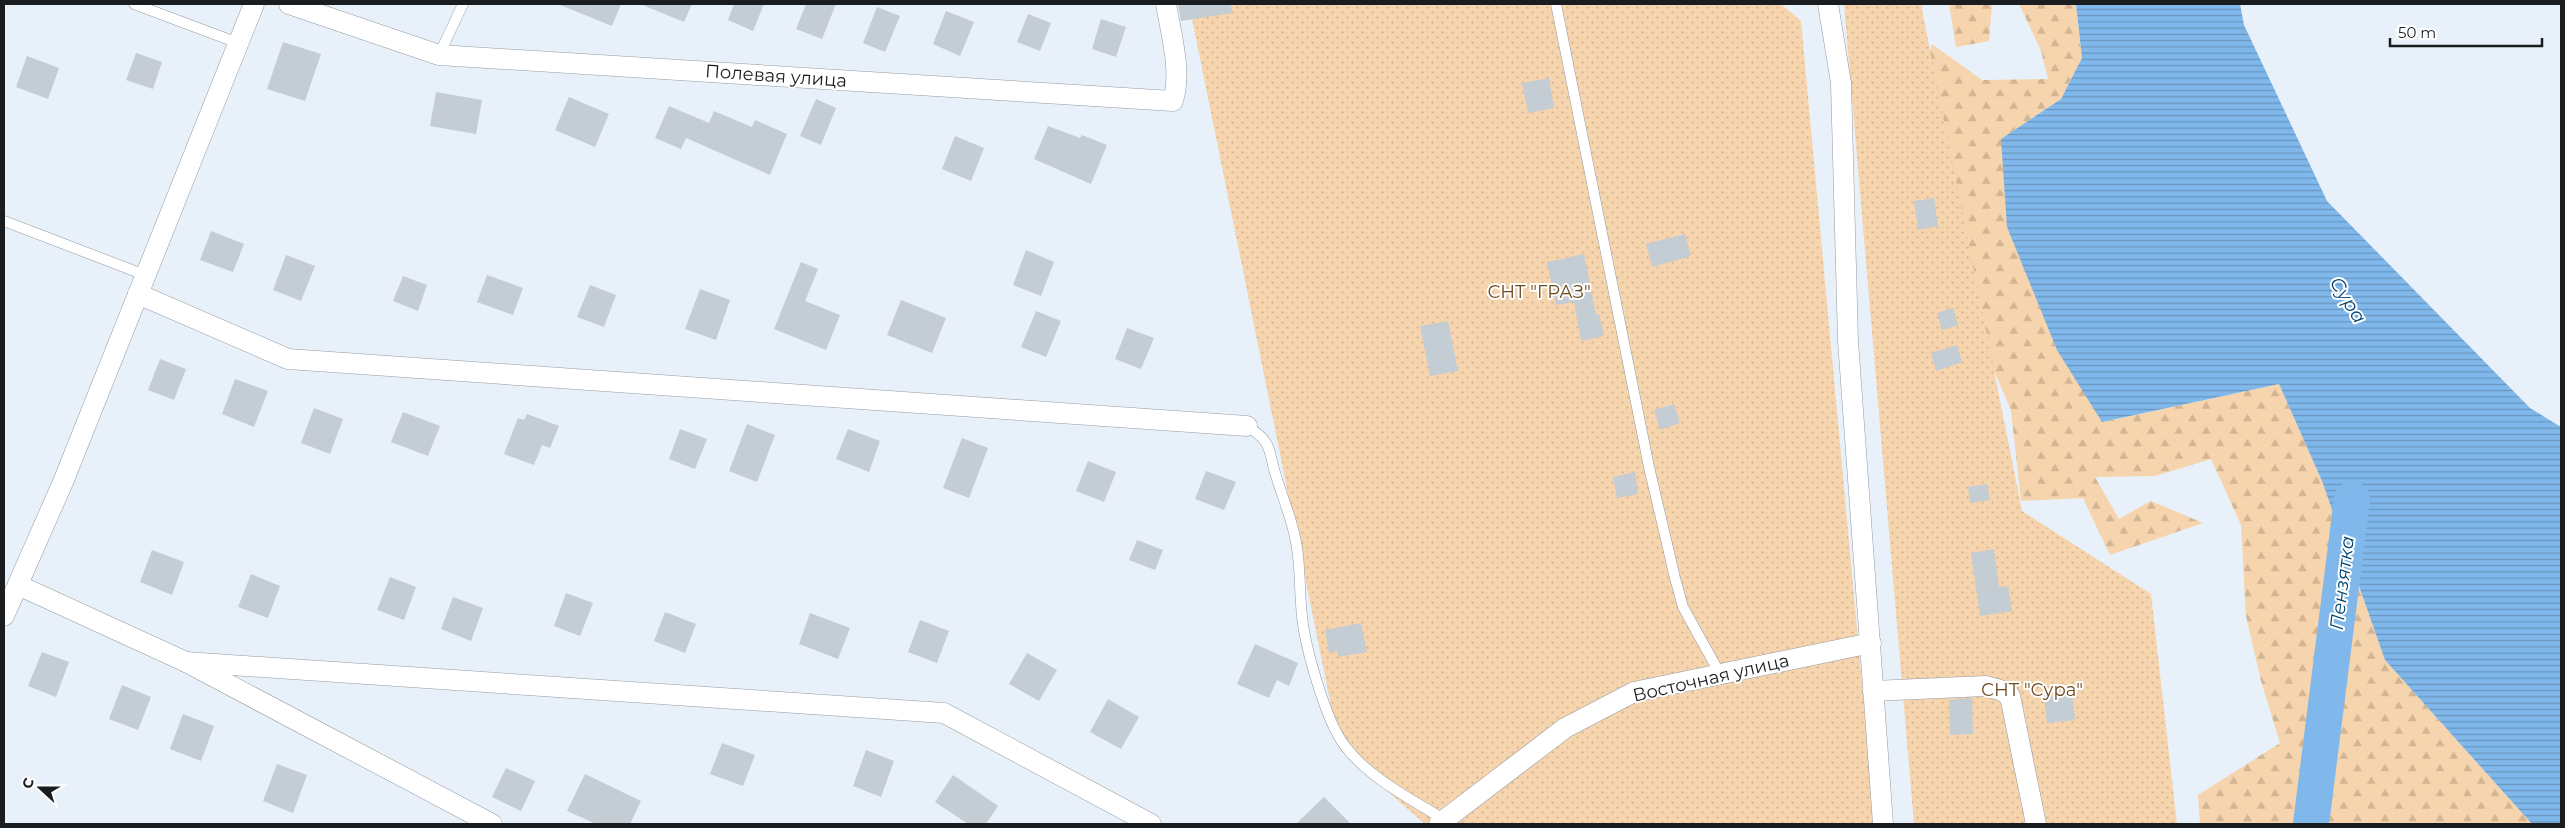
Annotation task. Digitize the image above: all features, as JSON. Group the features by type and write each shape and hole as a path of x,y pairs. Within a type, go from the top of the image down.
{"street":[{"path":"4,616 63,482 254,4"},
{"name":"Полевая улица","path":"289,4 439,55 1173,101 1176,91 1176,69 1166,4"},
{"path":"1828,4 1841,83 1848,340 1883,824"},
{"path":"138,294 288,359 1247,426"},
{"path":"18,585 186,662 492,824"},
{"name":"Восточная улица","path":"1442,822 1565,728 1634,692 1871,643"},
{"path":"186,662 944,713 1151,824"},
{"path":"1874,691 1985,686 2000,690 2010,696 2036,824"}],"lane":[{"path":"134,4 238,43"},
{"path":"439,55 463,4"},
{"path":"1556,4 1643,438 1674,578 1683,607 1720,674"},
{"path":"4,221 145,275"},
{"path":"1247,426 1262,436 1270,449 1274,471 1295,537 1302,618 1320,692 1333,728 1345,746 1364,765 1442,822"}],"green space":[{"name":"СНТ \"ГРАЗ\"","path":"1189,4 1781,4 1801,21 1875,824 1425,824 1340,750"},
{"name":"СНТ \"Сура\"","path":"1844,4 1923,4 1922,10 2022,511 2151,594 2177,824 1914,824"},
{"path":"1949,4 1992,4 1989,41 1956,47"},
{"path":"2019,4 2076,4 2082,58 2061,99 2001,139 2103,422 2279,384 2322,481 2385,660 2532,824 2200,824 2198,795 2280,743 2261,681 2246,616 2241,525 2211,459 2155,476 2095,477 2119,519 2151,501 2203,523 2110,555 2083,498 2021,501 2011,410 1951,273 1923,83 1932,44 1982,80 2048,79 2041,51"}],"water":[{"name":"Сура","path":"2076,4 2240,4 2244,25 2327,201 2530,408 2561,427 2561,824 2532,824 2385,660 2322,481 2279,384 2102,422 2057,350 2007,227 2001,139 2061,99 2082,58"}],"building":[{"path":"558,4 621,4 612,26"},
{"path":"640,4 692,4 684,22"},
{"path":"734,4 764,4 753,31 728,20"},
{"path":"806,4 836,4 822,39 796,29"},
{"path":"1178,4 1231,4 1232,13 1181,21"},
{"path":"877,7 900,16 885,52 863,43"},
{"path":"946,11 974,22 960,56 933,44"},
{"path":"1028,14 1051,23 1040,51 1017,42"},
{"path":"1101,19 1126,27 1116,57 1092,49"},
{"path":"283,42 321,54 305,101 267,89"},
{"path":"136,53 162,62 153,89 126,80"},
{"path":"27,56 59,68 48,99 16,87"},
{"path":"1549,78 1554,108 1528,113 1522,83"},
{"path":"436,92 482,100 476,134 430,126"},
{"path":"569,97 609,114 595,147 555,130"},
{"path":"816,99 836,108 821,145 800,136"},
{"path":"669,106 709,123 714,111 752,127 755,120 787,134 770,175 686,138 681,149 655,138"},
{"path":"1048,126 1080,138 1082,135 1107,145 1091,184 1034,159"},
{"path":"955,136 984,148 971,181 942,169"},
{"path":"1934,198 1938,226 1918,230 1914,201"},
{"path":"211,231 244,244 233,272 200,260"},
{"path":"1685,234 1691,256 1652,267 1646,244"},
{"path":"1026,250 1054,262 1041,296 1013,285"},
{"path":"1584,254 1596,315 1599,314 1604,336 1581,341 1574,302 1556,305 1547,262"},
{"path":"286,255 315,266 301,301 273,290"},
{"path":"801,262 818,269 805,301 840,315 826,350 774,329"},
{"path":"487,275 523,288 513,315 477,302"},
{"path":"403,276 427,285 418,311 393,301"},
{"path":"590,285 616,295 604,327 577,317"},
{"path":"700,289 730,300 716,340 685,329"},
{"path":"901,300 946,318 932,353 887,335"},
{"path":"1953,308 1958,325 1942,330 1937,313"},
{"path":"1036,311 1061,321 1046,357 1021,347"},
{"path":"1448,321 1458,371 1430,376 1420,326"},
{"path":"1127,328 1154,338 1141,369 1115,359"},
{"path":"1957,345 1962,362 1936,371 1931,353"},
{"path":"160,359 186,369 174,400 148,390"},
{"path":"235,379 268,391 254,427 222,414"},
{"path":"1674,404 1680,423 1660,430 1654,410"},
{"path":"314,408 343,419 330,454 301,443"},
{"path":"403,412 440,426 428,456 391,442"},
{"path":"527,414 559,426 550,448 542,445 534,465 504,454 518,418 524,420"},
{"path":"747,424 775,435 757,482 729,471"},
{"path":"680,429 707,439 695,469 669,459"},
{"path":"848,429 880,441 869,472 836,459"},
{"path":"962,438 988,448 969,498 943,488"},
{"path":"1088,461 1116,472 1104,502 1076,491"},
{"path":"1206,471 1236,482 1224,510 1195,499"},
{"path":"1635,472 1638,494 1617,498 1613,477"},
{"path":"1987,484 1990,500 1970,503 1968,487"},
{"path":"1137,540 1163,550 1155,570 1129,560"},
{"path":"1994,549 1999,587 2008,586 2012,611 1980,616 1971,553"},
{"path":"152,550 184,562 172,595 140,582"},
{"path":"251,574 280,586 268,618 238,607"},
{"path":"390,577 416,587 404,620 377,610"},
{"path":"566,593 593,603 580,636 554,626"},
{"path":"453,597 483,608 471,641 441,629"},
{"path":"665,612 696,624 685,653 654,641"},
{"path":"810,613 850,628 838,659 799,644"},
{"path":"920,620 949,631 937,663 908,652"},
{"path":"1361,623 1367,652 1338,657 1337,651 1329,653 1325,630"},
{"path":"1255,644 1298,663 1289,686 1277,680 1269,698 1237,684"},
{"path":"42,652 69,662 56,697 28,686"},
{"path":"1027,653 1057,670 1039,701 1009,684"},
{"path":"122,685 151,697 138,730 109,719"},
{"path":"2072,694 2075,720 2047,723 2044,697"},
{"path":"1972,698 1973,734 1950,735 1949,700"},
{"path":"1108,699 1139,717 1121,749 1090,732"},
{"path":"183,714 214,726 201,761 170,749"},
{"path":"722,743 755,755 743,786 710,774"},
{"path":"866,750 894,761 881,797 853,786"},
{"path":"277,764 307,775 293,813 263,801"},
{"path":"506,768 535,781 521,811 492,797"},
{"path":"585,774 641,801 630,824 596,824 567,811"},
{"path":"953,775 998,806 986,824 968,824 935,802"},
{"path":"1324,797 1351,824 1296,824"}],"waterway":[{"name":"Пензятка","path":"2311,824 2352,499"}]}
